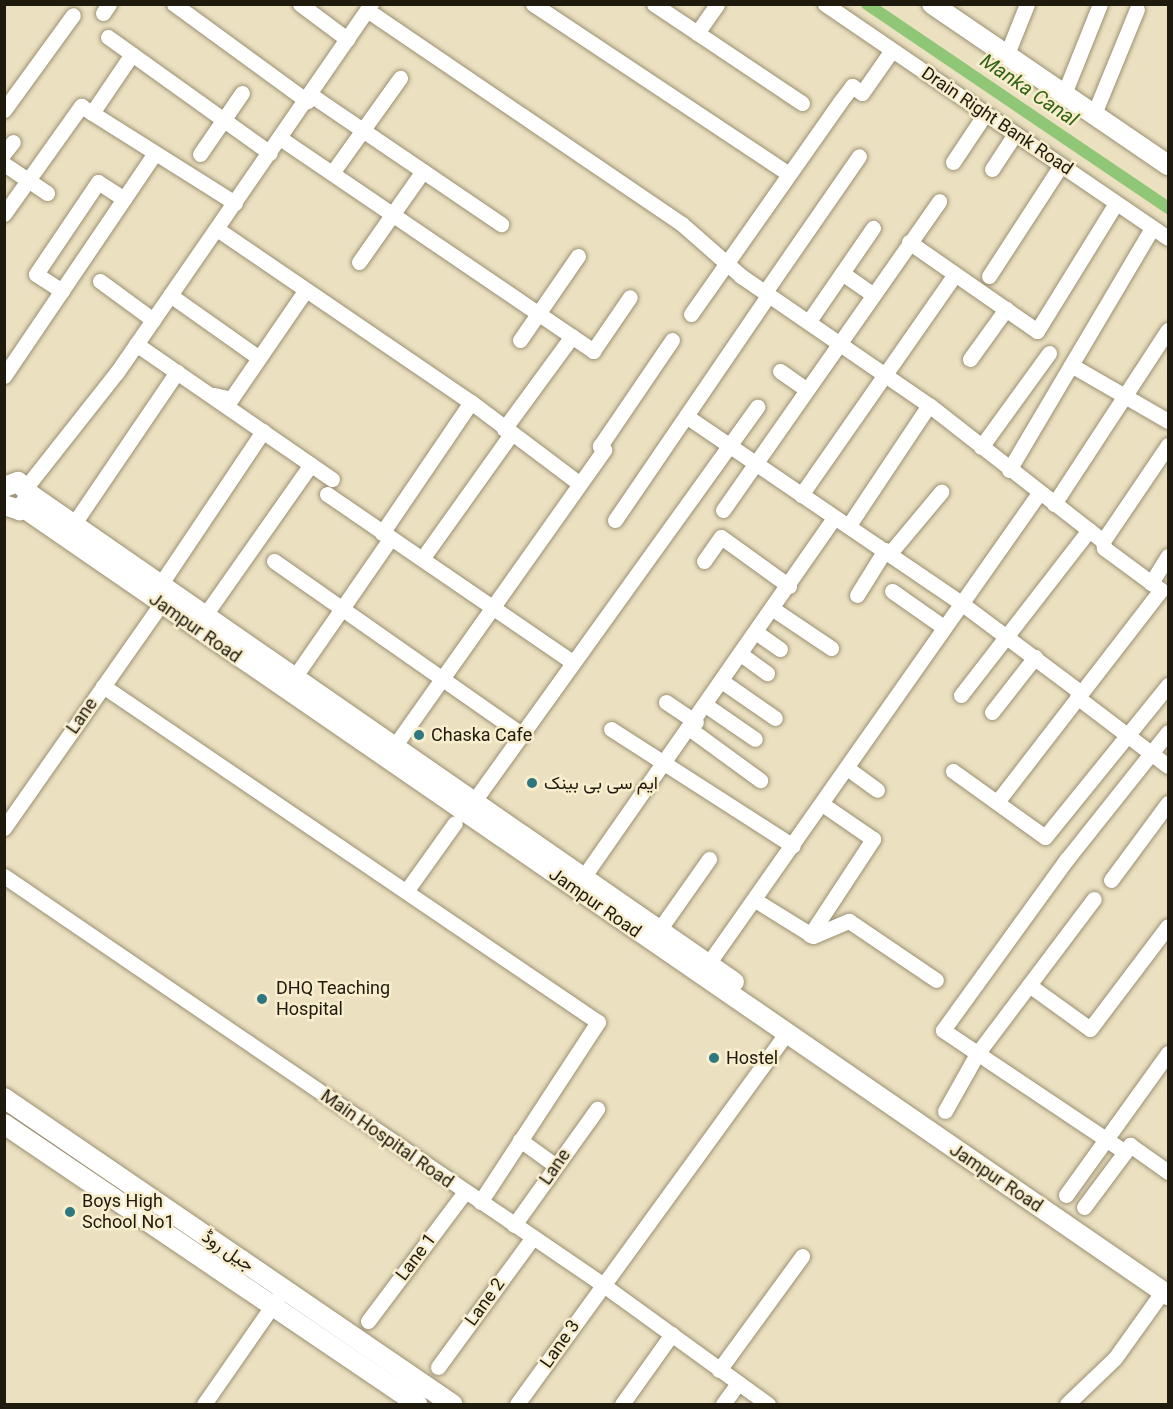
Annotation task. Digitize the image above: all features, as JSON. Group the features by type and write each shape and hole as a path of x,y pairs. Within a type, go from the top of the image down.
{"main road":[{"path":"932,4 1168,165"},
{"name":"Jampur Road","path":"12,499 160,595 786,1034 1167,1289"},
{"name":"Jampur Road","path":"160,595 205,615 708,964 1167,1289"},
{"name":"جیل روڈ","path":"4,1098 278,1297 417,1404"},
{"name":"جیل روڈ","path":"4,1124 452,1404"}],"street":[{"path":"174,4 309,98 364,131 501,224"},
{"path":"300,4 347,39"},
{"path":"533,4 789,174"},
{"path":"654,4 802,103"},
{"path":"697,33 717,4"},
{"name":"Drain Right Bank Road","path":"825,4 1168,238"},
{"path":"1007,54 1027,4"},
{"path":"1064,94 1100,4"},
{"path":"12,499 136,344 309,98 369,7 682,224 727,264 929,405 1103,541"},
{"path":"1094,114 1137,9"},
{"path":"4,110 73,15"},
{"path":"108,37 270,153"},
{"path":"692,314 852,86 862,93 892,50"},
{"path":"92,113 132,54"},
{"path":"332,173 400,78"},
{"path":"200,154 242,93"},
{"path":"4,214 81,106 235,203"},
{"path":"953,162 985,114"},
{"path":"992,169 1015,134"},
{"path":"280,138 593,351 630,297"},
{"path":"4,376 155,153"},
{"path":"615,520 859,156"},
{"path":"4,164 48,193"},
{"path":"989,276 1061,165"},
{"path":"359,262 423,171"},
{"path":"62,291 36,274 98,182 124,199"},
{"path":"723,510 939,201"},
{"path":"909,242 1037,331 1116,203"},
{"path":"809,321 873,228"},
{"path":"1010,470 1152,228"},
{"path":"217,229 471,402 507,432 580,484"},
{"path":"520,340 578,256"},
{"path":"842,273 872,294"},
{"path":"801,495 956,274"},
{"path":"100,281 153,320"},
{"path":"211,395 231,399 305,291"},
{"path":"170,295 260,358"},
{"path":"970,359 1006,309"},
{"path":"1054,504 1168,330"},
{"path":"422,559 572,336"},
{"path":"398,741 580,484 672,340"},
{"path":"136,344 332,479"},
{"path":"981,447 1049,353"},
{"path":"1071,365 1168,421"},
{"path":"780,370 806,389"},
{"path":"77,519 177,372"},
{"path":"298,672 343,609 386,536 471,402"},
{"path":"849,525 929,405"},
{"path":"479,794 757,407"},
{"path":"686,416 1008,635 1078,695 1168,766"},
{"name":"Lane","path":"4,828 103,686 263,430"},
{"path":"997,802 1161,590 1104,548 1103,541 1168,445"},
{"path":"205,615 311,464"},
{"path":"857,595 888,552 941,492"},
{"path":"708,964 847,768 942,626 1039,493"},
{"path":"327,494 386,536 494,606 572,662"},
{"path":"589,869 707,706 834,518"},
{"path":"961,694 1089,530"},
{"path":"704,561 721,537 789,586"},
{"path":"1151,583 1168,556"},
{"path":"274,561 522,734"},
{"path":"892,591 942,626"},
{"path":"773,609 831,648"},
{"path":"757,633 780,649"},
{"path":"742,655 767,673"},
{"path":"992,712 1035,657"},
{"path":"723,682 775,718"},
{"path":"953,771 1045,837 1168,685"},
{"path":"103,686 407,890 598,1022 480,1202"},
{"path":"666,702 760,780"},
{"path":"707,706 755,739"},
{"path":"611,729 793,846"},
{"path":"1125,1152 943,1030 1168,732"},
{"path":"847,768 877,790"},
{"path":"1112,880 1168,803"},
{"path":"810,935 873,839 822,804"},
{"path":"407,890 455,823"},
{"path":"659,930 709,859"},
{"name":"Main Hospital Road","path":"4,876 602,1284 768,1404"},
{"path":"945,1111 977,1054 1094,899"},
{"path":"755,900 810,935"},
{"path":"810,935 849,921 936,980"},
{"path":"1029,986 1090,1029 1168,926"},
{"name":"Lane 3","path":"517,1404 602,1284 786,1034"},
{"path":"1066,1195 1168,1053"},
{"name":"Lane","path":"514,1225 597,1109"},
{"path":"520,1140 556,1166"},
{"path":"1084,1207 1130,1145 1168,1172"},
{"name":"Lane 1","path":"368,1321 465,1192"},
{"name":"Lane 2","path":"438,1368 533,1237"},
{"path":"719,1370 802,1256"},
{"path":"1067,1404 1115,1358 1167,1289"},
{"path":"204,1404 278,1297"},
{"path":"622,1404 672,1334"},
{"path":"723,1404 738,1383"}],"waterway":[{"name":"Manka Canal","path":"867,4 1168,208"}],"place":[{"name":"Chaska Cafe","path":"419,735"},
{"name":"ایم سی بی بینک","path":"532,783"},
{"name":"DHQ Teaching Hospital","path":"262,999"},
{"name":"Hostel","path":"714,1058"},
{"name":"Boys High School No1","path":"70,1212"}]}
